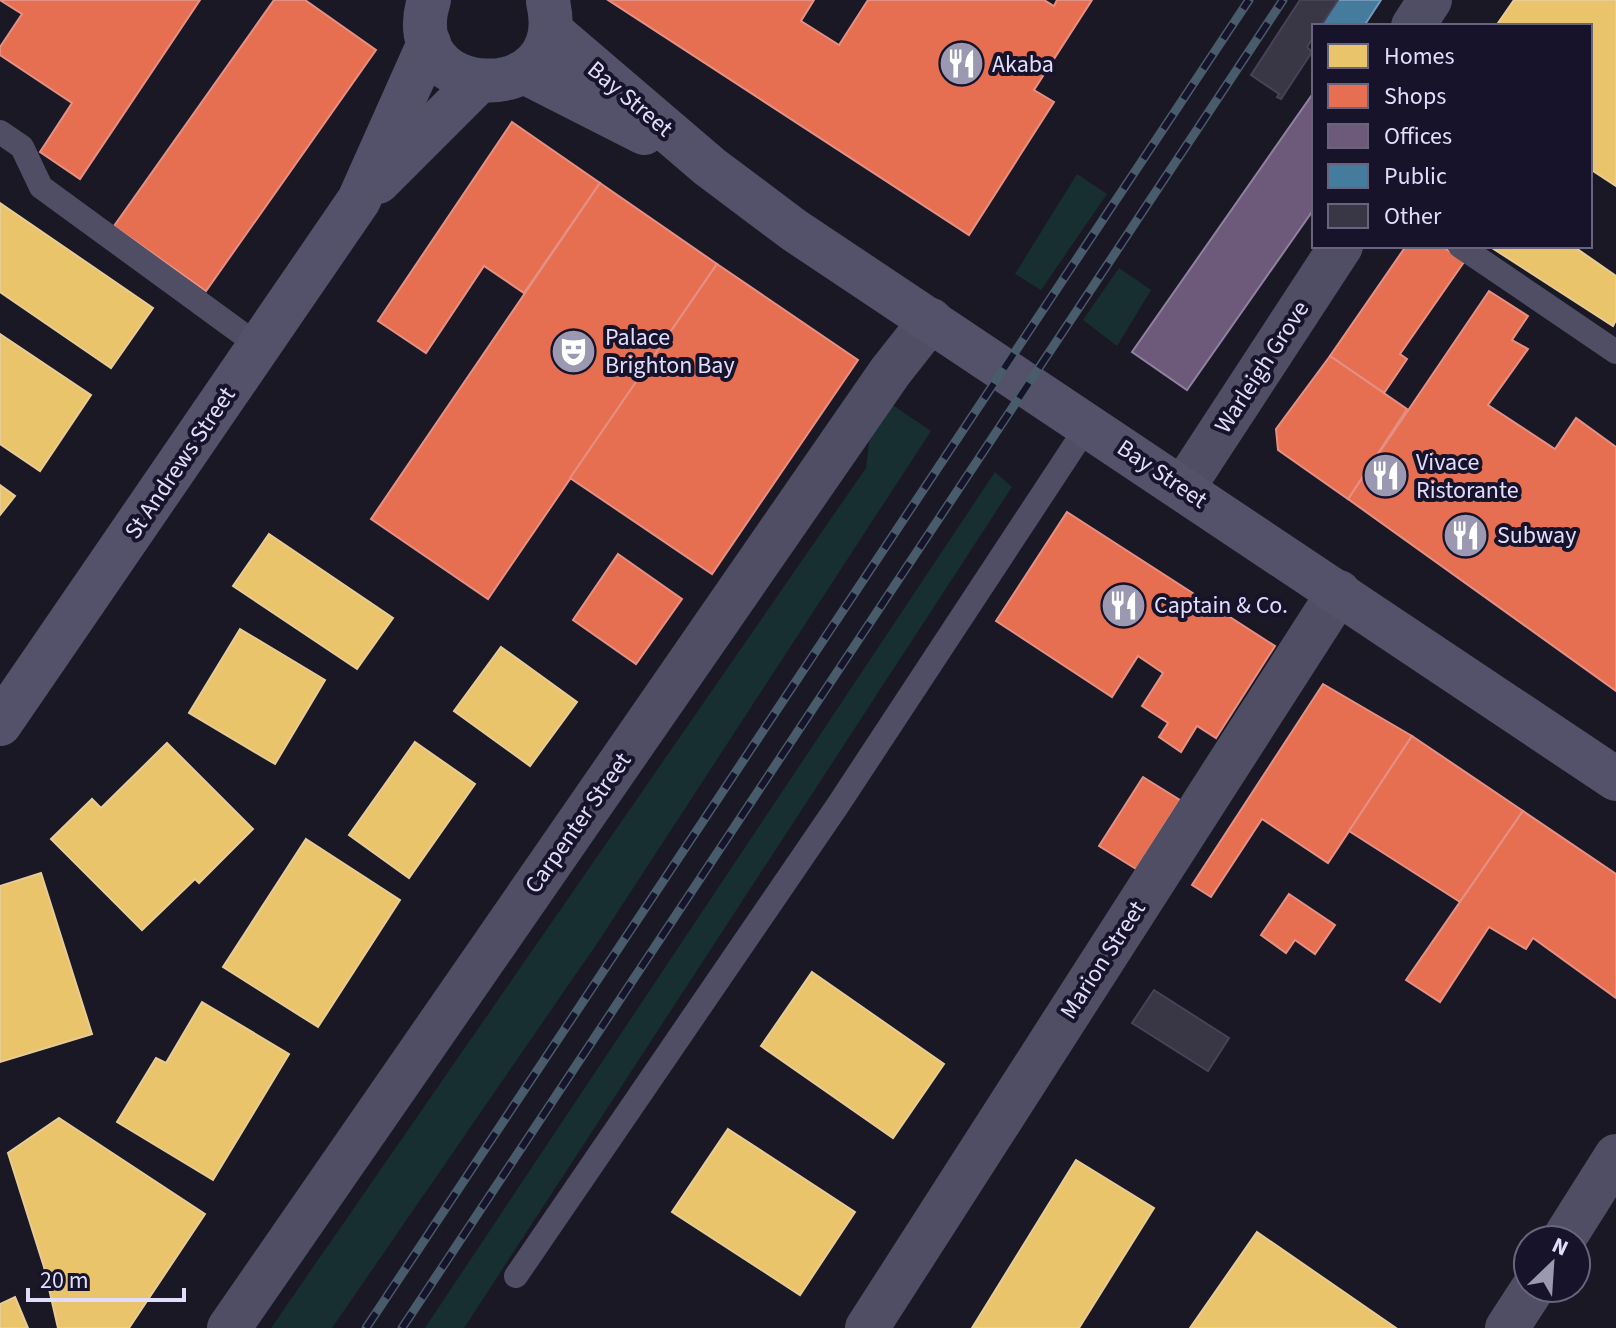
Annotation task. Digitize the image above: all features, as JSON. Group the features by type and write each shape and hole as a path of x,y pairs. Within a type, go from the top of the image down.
{"street":[{"path":"1414,24 1430,0"},
{"path":"427,12 449,69 478,82 494,83 524,72 537,61 549,15"},
{"name":"St Andrews Street","path":"359,200 427,12"},
{"name":"Bay Street","path":"549,15 710,167 794,230 1616,779"},
{"name":"Bay Street","path":"524,72 710,167"},
{"name":"St Andrews Street","path":"0,724 359,200 478,82"},
{"name":"Warleigh Grove","path":"1183,488 1340,248"},
{"name":"Carpenter Street","path":"229,1328 890,372 931,320"},
{"name":"Marion Street","path":"867,1328 1339,592"},
{"path":"1573,1224 1616,1156"},
{"path":"1507,1328 1523,1304"}],"lane":[{"path":"0,132 22,147 41,187 259,346"},
{"path":"1463,248 1616,352"},
{"path":"516,1276 838,805 1088,425"}],"green space":[{"path":"1077,174 1107,194 1041,290 1015,274"},
{"path":"1119,268 1151,290 1117,346 1083,320"},
{"path":"888,402 931,431 598,942 332,1328 271,1328 866,468 871,426"},
{"path":"995,472 1012,487 464,1328 425,1328"}],"building: Homes":[{"path":"1514,0 1616,0 1616,186 1592,170 1592,24 1497,24"},
{"path":"0,203 153,308 111,368 0,292"},
{"path":"1492,248 1576,248 1616,276 1616,320 1613,326"},
{"path":"0,334 91,395 40,471 0,444"},
{"path":"0,485 15,496 0,515"},
{"path":"269,534 393,618 357,669 233,586"},
{"path":"240,629 325,680 275,764 189,713"},
{"path":"501,647 577,702 530,766 454,711"},
{"path":"415,742 475,784 409,878 349,835"},
{"path":"167,743 253,829 199,883 195,879 142,930 51,839 92,799 101,808"},
{"path":"306,839 400,900 318,1027 223,967"},
{"path":"41,873 92,1034 0,1062 0,886"},
{"path":"812,972 944,1064 893,1138 761,1046"},
{"path":"202,1002 289,1054 213,1180 117,1122 156,1058 166,1063"},
{"path":"59,1118 205,1214 129,1328 58,1328 44,1267 8,1153"},
{"path":"728,1129 855,1212 800,1295 672,1212"},
{"path":"1076,1160 1154,1208 1079,1328 972,1328"},
{"path":"1257,1232 1396,1328 1190,1328"},
{"path":"15,1297 28,1328 0,1328 0,1304"}],"building: Shops":[{"path":"0,0 200,0 80,179 40,152 72,103 0,55 0,47 22,14"},
{"path":"274,0 305,0 376,50 206,291 114,226"},
{"path":"608,0 814,0 801,21 839,45 868,0 1044,0 1054,6 1057,0 1092,0 1034,90 1054,102 969,235"},
{"path":"512,122 600,183 524,293 484,266 426,353 378,321"},
{"path":"600,183 717,264 488,599 371,519"},
{"path":"1405,248 1445,248 1464,262 1400,354 1407,359 1384,393 1330,356"},
{"path":"717,264 858,360 712,574 570,478"},
{"path":"1489,291 1528,316 1512,340 1528,349 1488,405 1555,449 1576,418 1616,447 1616,691 1348,499"},
{"path":"1330,356 1407,409 1348,499 1278,450 1276,429"},
{"path":"1067,512 1275,646 1216,738 1197,726 1181,752 1159,737 1168,723 1142,706 1163,673 1138,656 1112,697 996,621"},
{"path":"618,554 682,599 636,664 573,620"},
{"path":"1323,684 1412,736 1328,863 1262,819 1211,897 1192,885"},
{"path":"1412,736 1523,811 1460,902 1349,831"},
{"path":"1143,777 1180,800 1136,869 1099,846"},
{"path":"1523,811 1616,874 1616,998 1533,938 1526,949 1489,927 1440,1002 1406,980"},
{"path":"1289,894 1335,925 1315,954 1295,940 1286,953 1261,935"}],"building: Offices":[{"path":"1312,95 1312,212 1187,390 1132,352"}],"building: Public":[{"path":"1338,0 1381,0 1365,24 1322,24"}],"building: Other":[{"path":"1300,0 1338,0 1322,24 1312,24 1312,39 1307,47 1312,52 1281,99 1277,97 1279,94 1251,75"},
{"path":"1154,990 1229,1038 1208,1071 1132,1023"}],"railway":[{"path":"366,1328 1249,0"},
{"path":"402,1328 1283,0"}],"place":[{"name":"Akaba","path":"961,64"},
{"name":"Palace Brighton Bay","path":"574,351"},
{"name":"Vivace Ristorante","path":"1385,476"},
{"name":"Subway","path":"1466,535"},
{"name":"Captain & Co.","path":"1123,605"}]}
